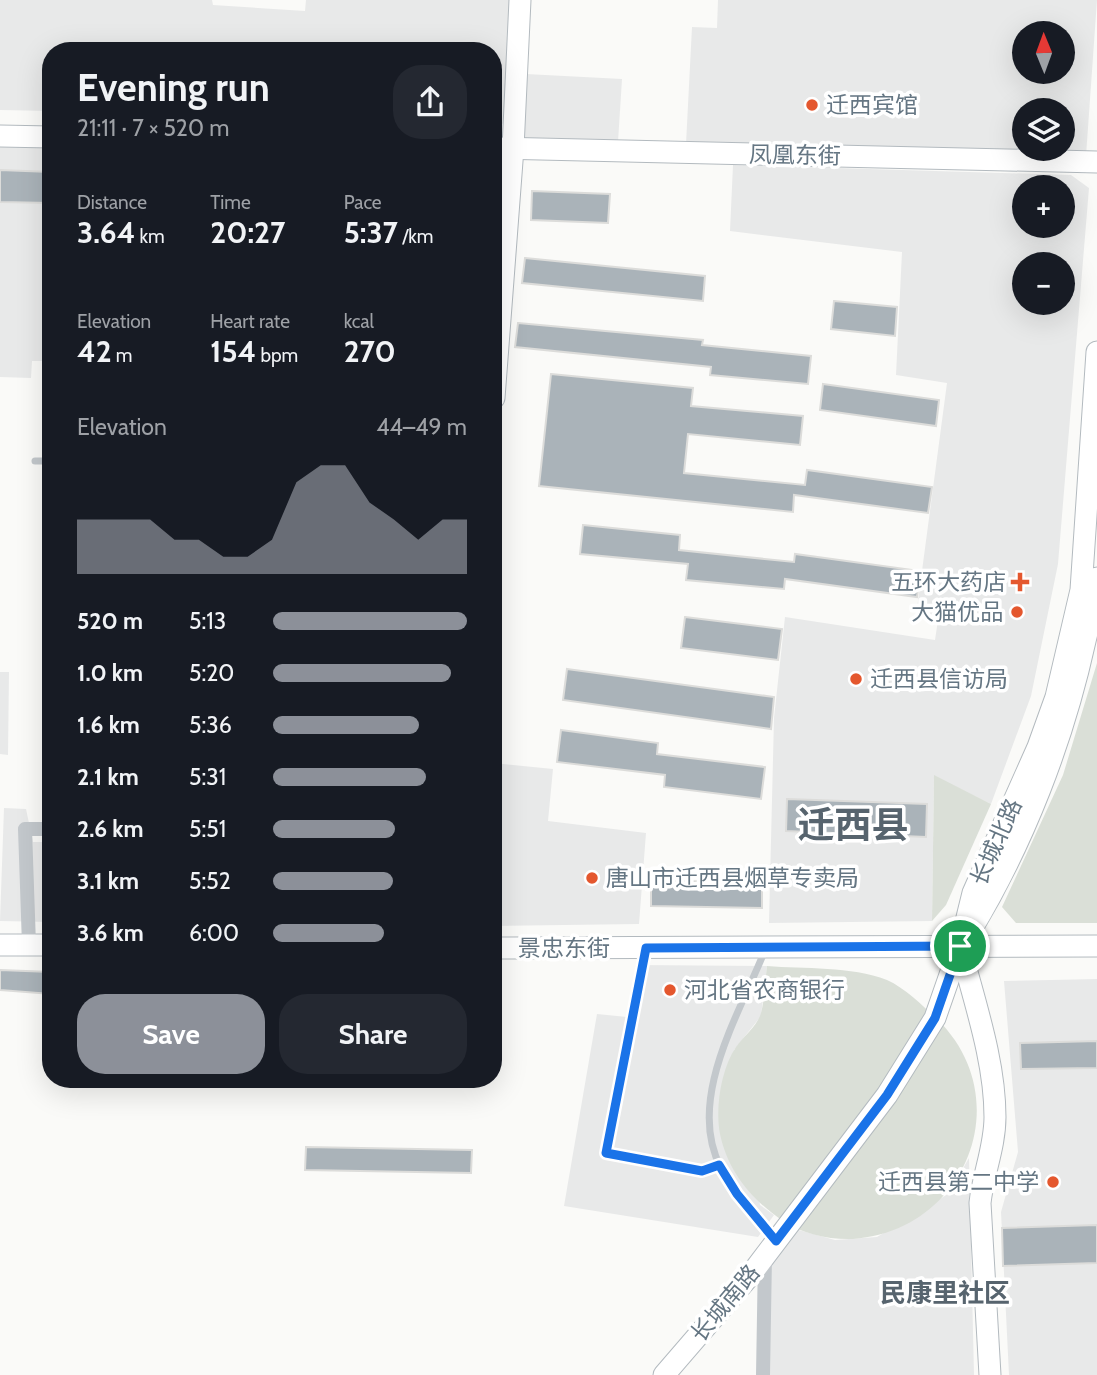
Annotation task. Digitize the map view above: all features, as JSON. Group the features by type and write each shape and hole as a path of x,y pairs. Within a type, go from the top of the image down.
{"street":[{"path":"502,176 520,0"},
{"path":"0,136 42,137"},
{"name":"凤凰东街","path":"503,148 1097,162"},
{"name":"长城北路","path":"960,946 992,895 1054,754 1076,683 1093,587 1097,352"},
{"path":"29,945 25,829 42,830"},
{"path":"0,945 42,945"},
{"path":"960,946 994,1087 993,1148 982,1179 980,1203 990,1375"},
{"name":"长城南路","path":"664,1375 771,1248 901,1073 935,1018 960,946"},
{"name":"景忠东街","path":"502,948 1097,946"},
{"path":"763,1375 771,1248"}],"lane":[{"path":"35,461 42,461"},
{"path":"646,948 606,1153 702,1171 719,1165"},
{"path":"766,948 714,1075 709,1126 719,1165 771,1248"}],"shaded area":[{"path":"0,0 212,0 213,5 305,11 306,0 511,0 505,124 502,124 502,42 42,42 42,111 0,110"},
{"name":"迁西宾馆","path":"718,0 1097,0 1086,156 1075,156 1075,98 1012,98 1012,154 686,144 692,27 717,28"},
{"path":"526,74 622,79 618,142 522,139"},
{"path":"0,145 42,146 42,361 32,361 31,378 0,377"},
{"path":"733,165 1071,175 1012,175 1012,238 1075,238 1075,178 1089,188 1058,564 1031,696 991,804 934,776 932,921 769,923 774,718 785,617 935,640 938,620 916,616 947,383 896,375 902,252 730,231"},
{"path":"1097,663 1097,923 1016,923 1002,907 1063,775"},
{"path":"0,672 9,672 8,755 0,754"},
{"path":"502,764 553,769 548,821 646,833 639,924 502,926"},
{"path":"934,775 991,804 946,905 932,921"},
{"path":"4,808 26,809 33,842 42,842 42,922 0,921"},
{"path":"636,965 767,966 761,1016 734,1050 760,1205 774,1215 758,1237 564,1206 597,1014 627,1017"},
{"path":"767,966 858,972 894,983 937,1019 962,1051 974,1086 976,1122 968,1156 951,1187 925,1212 892,1231 853,1239 808,1233 783,1221 761,1204 743,1184 729,1161 720,1134 720,1089 731,1056 759,1017"},
{"name":"迁西县第二中学","path":"1097,979 1097,1375 1009,1375 1001,1212 1018,1152 1004,981"},
{"path":"969,1158 974,1375 769,1375 771,1259 795,1229 835,1240 877,1237 948,1194"}],"building":[{"path":"0,170 42,172 42,203 0,202"},
{"path":"532,191 610,194 608,223 531,220"},
{"path":"525,258 705,276 703,301 522,283"},
{"path":"834,301 897,307 895,336 831,329"},
{"path":"518,323 703,340 702,345 811,356 808,384 710,375 711,367 515,347"},
{"path":"551,374 693,388 691,406 803,416 800,445 688,434 684,473 805,485 807,470 932,487 928,513 794,495 793,512 539,486"},
{"path":"823,384 939,400 936,426 820,410"},
{"path":"583,525 680,535 679,550 794,562 795,554 920,571 917,597 785,579 784,589 686,580 688,564 580,554"},
{"path":"685,617 782,629 778,660 681,648"},
{"path":"567,669 774,697 771,729 563,700"},
{"path":"561,730 658,743 657,754 765,767 761,799 664,787 665,775 557,762"},
{"path":"787,799 927,804 926,837 786,831"},
{"path":"651,881 762,882 762,908 651,906"},
{"path":"0,970 42,972 42,993 0,990"},
{"path":"1097,1041 1097,1068 1021,1069 1020,1043"},
{"path":"306,1147 472,1150 471,1173 305,1170"},
{"path":"1097,1225 1097,1263 1003,1266 1002,1228"}],"place":[{"name":"迁西宾馆","path":"812,105"},
{"name":"五环大药店","path":"1020,582"},
{"name":"大猫优品","path":"1017,612"},
{"name":"迁西县信访局","path":"856,679"},
{"name":"唐山市迁西县烟草专卖局","path":"592,878"},
{"name":"河北省农商银行","path":"670,990"},
{"name":"迁西县第二中学","path":"1053,1182"}],"district":[{"name":"迁西县","path":"853,824"},
{"name":"民康里社区","path":"945,1293"}],"route":[{"path":"960,946 935,1018 887,1095 776,1241 737,1194 719,1165 702,1171 606,1153 646,948 960,946"}]}
